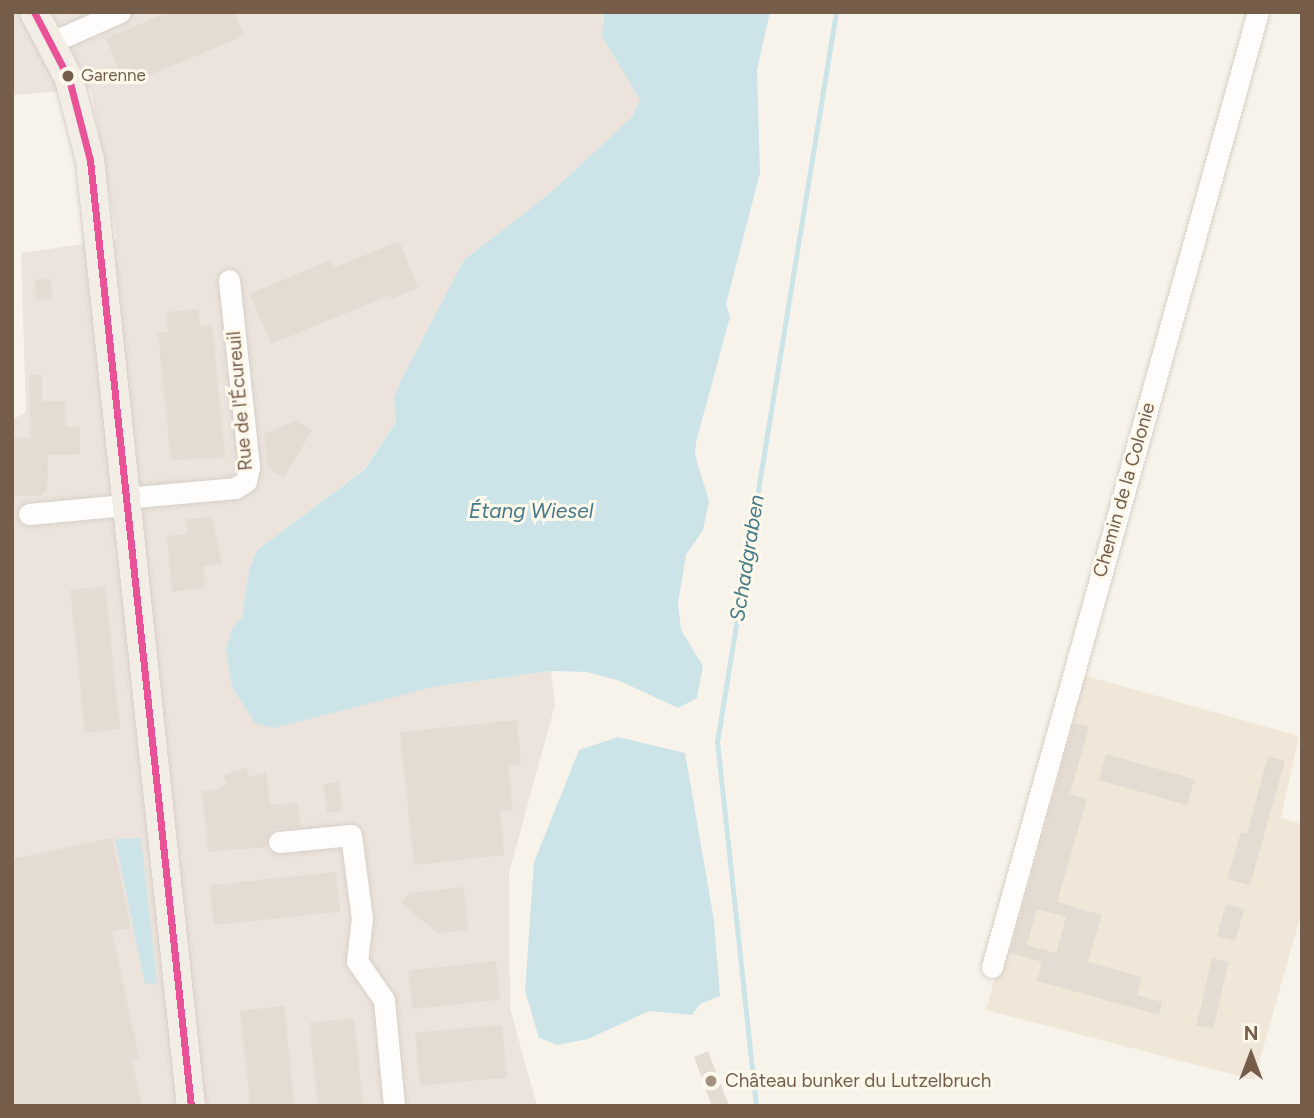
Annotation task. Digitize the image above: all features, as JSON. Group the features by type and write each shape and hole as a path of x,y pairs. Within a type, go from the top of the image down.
{"main road":[{"path":"34,12 52,42 72,87 87,144 191,1106"}],"street":[{"path":"52,42 120,12"},
{"name":"Chemin de la Colonie","path":"992,967 1258,12"},
{"name":"Rue de l'Écureuil","path":"124,502 235,488 246,481 249,467 229,280"},
{"path":"29,514 124,502"},
{"path":"279,842 351,835 362,918 357,961 384,1000 394,1106"}],"shaded area":[{"path":"12,12 604,12 602,22 640,100 632,117 549,194 464,260 402,378 394,398 396,422 363,470 257,550 249,570 242,617 232,629 437,686 551,671 555,705 509,873 510,1008 537,1106 12,1106 12,420 26,412 21,253 117,239 91,89 12,95"},
{"path":"1079,674 1299,736 1281,818 1302,824 1302,911 1254,1080 986,1010"}],"water":[{"name":"Étang Wiesel","path":"604,12 770,12 757,70 760,173 726,304 730,317 696,442 695,455 709,501 703,530 686,555 678,603 681,630 703,666 697,698 678,708 620,681 587,672 551,671 437,686 274,728 255,723 232,687 226,649 232,629 242,617 249,570 257,550 364,470 396,422 394,398 402,378 464,260 549,194 632,117 640,100 602,36"},
{"path":"618,737 685,753 714,920 720,996 700,1004 692,1015 649,1011 588,1039 557,1045 539,1038 525,991 534,862 579,750"},
{"path":"141,838 157,983 145,984 115,839"}],"building":[{"path":"169,12 234,12 244,36 125,85 106,38"},
{"path":"399,241 418,288 392,299 390,295 271,344 250,294 330,260 334,268"},
{"path":"51,279 52,300 36,301 35,280"},
{"path":"198,309 200,326 212,325 225,458 171,460 158,333 168,332 166,312"},
{"path":"29,375 42,375 42,402 65,401 66,427 80,427 80,454 48,455 47,491 39,496 12,496 12,438 30,438"},
{"path":"295,421 312,430 284,478 268,469 264,434"},
{"path":"212,517 222,564 203,566 205,588 172,592 167,536 187,534 186,519"},
{"path":"105,586 120,729 85,733 70,590"},
{"path":"517,720 521,765 508,766 513,810 500,812 504,855 414,865 400,732"},
{"path":"1074,723 1089,727 1070,794 1087,799 1057,902 1102,915 1088,962 1142,977 1137,995 1162,1002 1159,1015 1037,981 1042,962 1010,953","holes":["1037,909 1066,917 1056,953 1027,945"]},
{"path":"1106,754 1194,779 1187,805 1099,780"},
{"path":"1268,756 1285,761 1250,885 1227,879 1241,832 1247,834"},
{"path":"246,768 249,777 266,772 270,805 298,802 300,827 272,829 267,847 208,852 202,791 214,790 227,784 224,775"},
{"path":"339,782 343,811 327,813 323,784"},
{"path":"112,838 131,928 112,932 139,1058 132,1060 142,1106 12,1106 12,859"},
{"path":"336,872 340,912 214,925 210,885"},
{"path":"464,887 468,930 438,933 401,903 409,893"},
{"path":"1226,904 1244,909 1235,941 1217,936"},
{"path":"1212,958 1229,962 1213,1029 1196,1025"},
{"path":"496,961 500,1000 413,1009 408,970"},
{"path":"284,1006 295,1106 250,1106 240,1011"},
{"path":"354,1018 363,1106 318,1106 309,1023"},
{"path":"502,1025 507,1078 420,1085 415,1033"},
{"name":"Château bunker du Lutzelbruch","path":"708,1051 729,1106 712,1106 694,1057"}],"waterway":[{"name":"Schadgraben","path":"756,1106 717,742 836,12"}],"transit line":[{"path":"34,12 69,79 90,160 191,1106"}],"place":[{"name":"Garenne","path":"68,76"},
{"name":"Château bunker du Lutzelbruch","path":"711,1081"}]}
